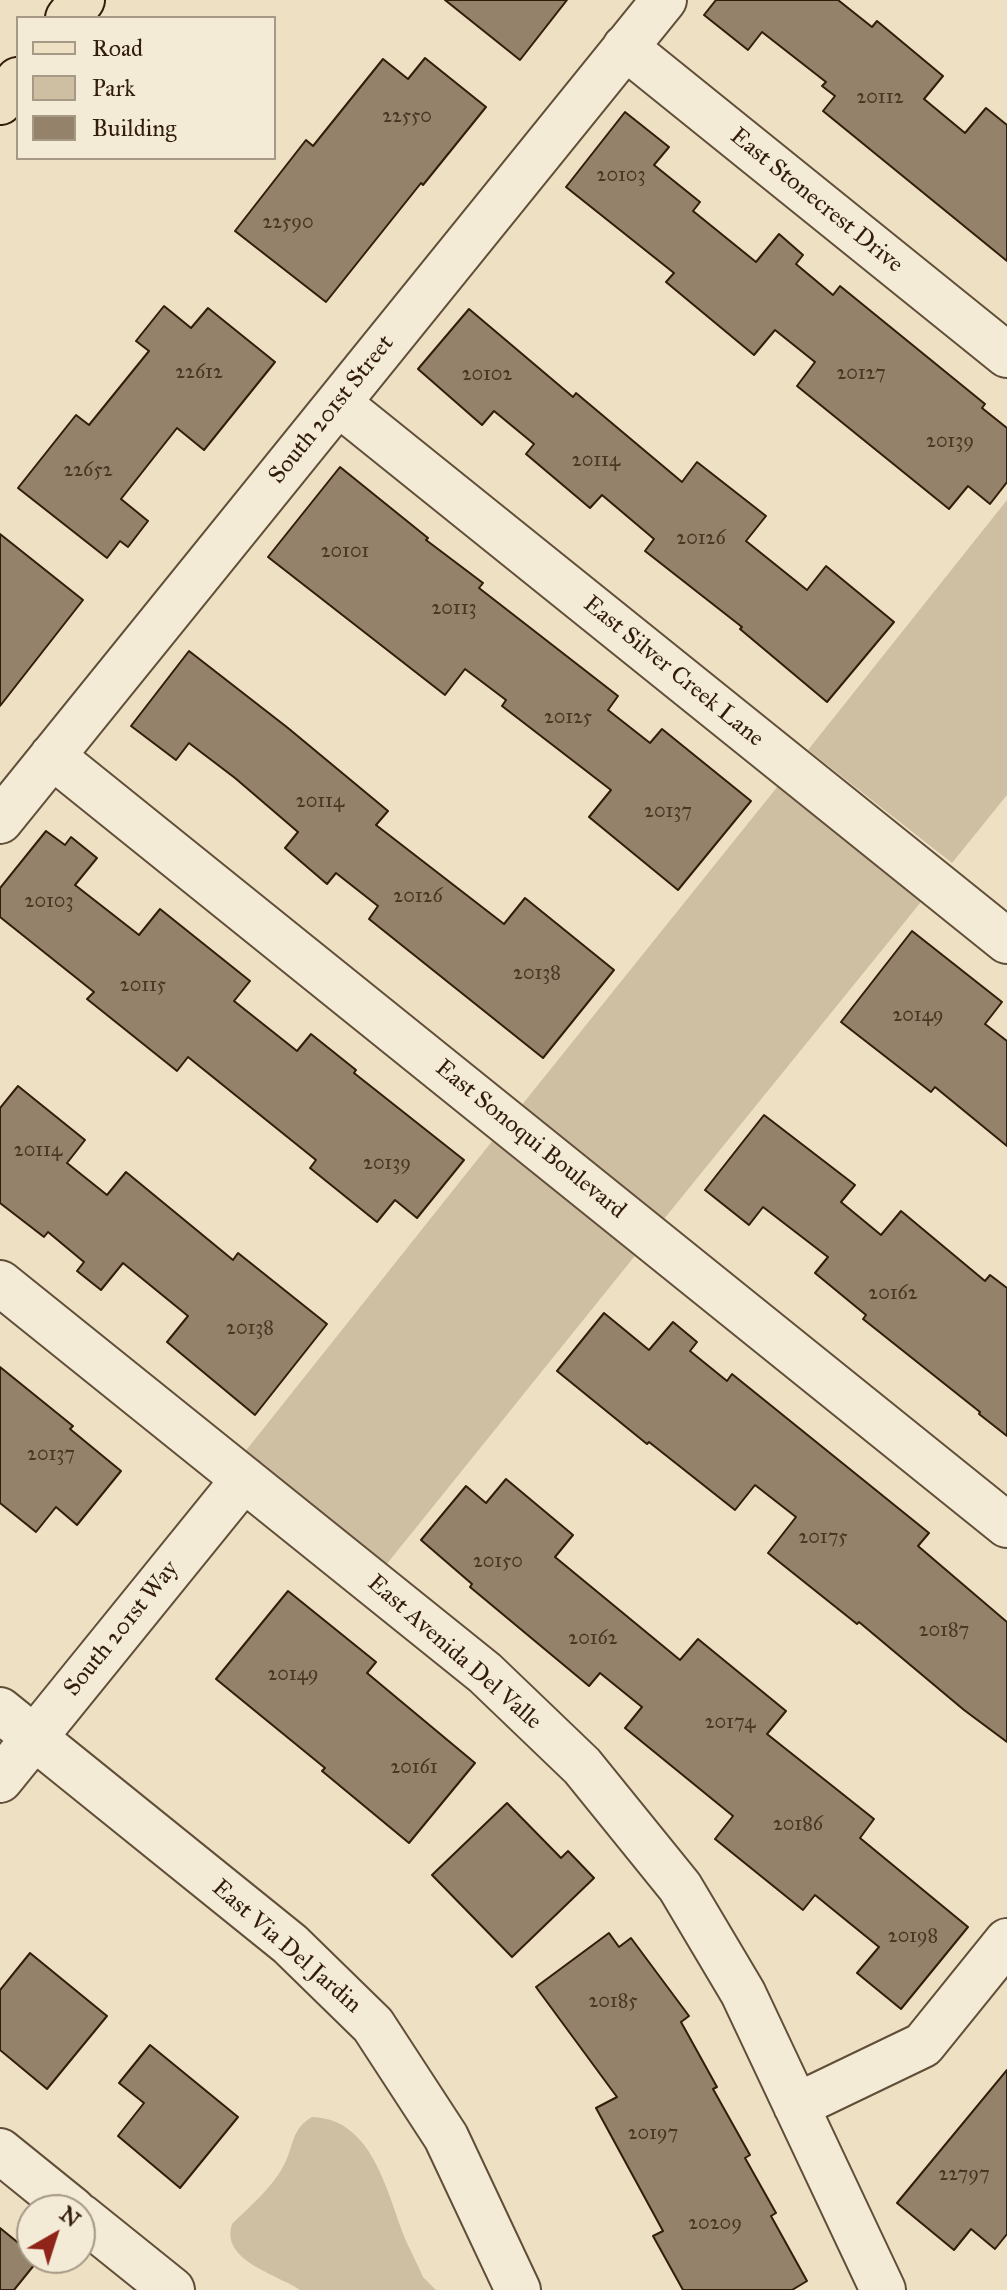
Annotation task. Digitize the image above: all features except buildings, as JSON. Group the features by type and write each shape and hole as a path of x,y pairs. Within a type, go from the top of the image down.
{"main road":[{"path":"70,16 82,0"},
{"path":"0,102 16,82"}],"street":[{"name":"South 201st Street","path":"0,821 664,0"},
{"name":"East Stonecrest Drive","path":"625,47 1007,355"},
{"name":"East Silver Creek Lane","path":"338,403 1007,941"},
{"name":"East Sonoqui Boulevard","path":"52,756 1007,1525"},
{"name":"East Avenida Del Valle","path":"0,1283 485,1673 582,1766 680,1887 743,1993 883,2290"},
{"name":"South 201st Way","path":"0,1780 244,1479"},
{"name":"East Via Del Jardin","path":"0,1710 290,1944 373,2025 446,2137 518,2290"},
{"path":"796,2106 923,2045 1007,1941"},
{"path":"0,2151 53,2194"},
{"path":"96,2229 172,2290"}],"green space":[{"path":"1007,500 1007,795 952,863 808,750"},
{"path":"782,781 925,897 664,1219 521,1106"},
{"path":"497,1135 638,1252 386,1565 244,1453"},
{"path":"312,2117 333,2121 351,2131 364,2145 385,2183 423,2277 436,2290 300,2290 253,2265 234,2248 232,2224 273,2181 284,2165 300,2127"}]}
